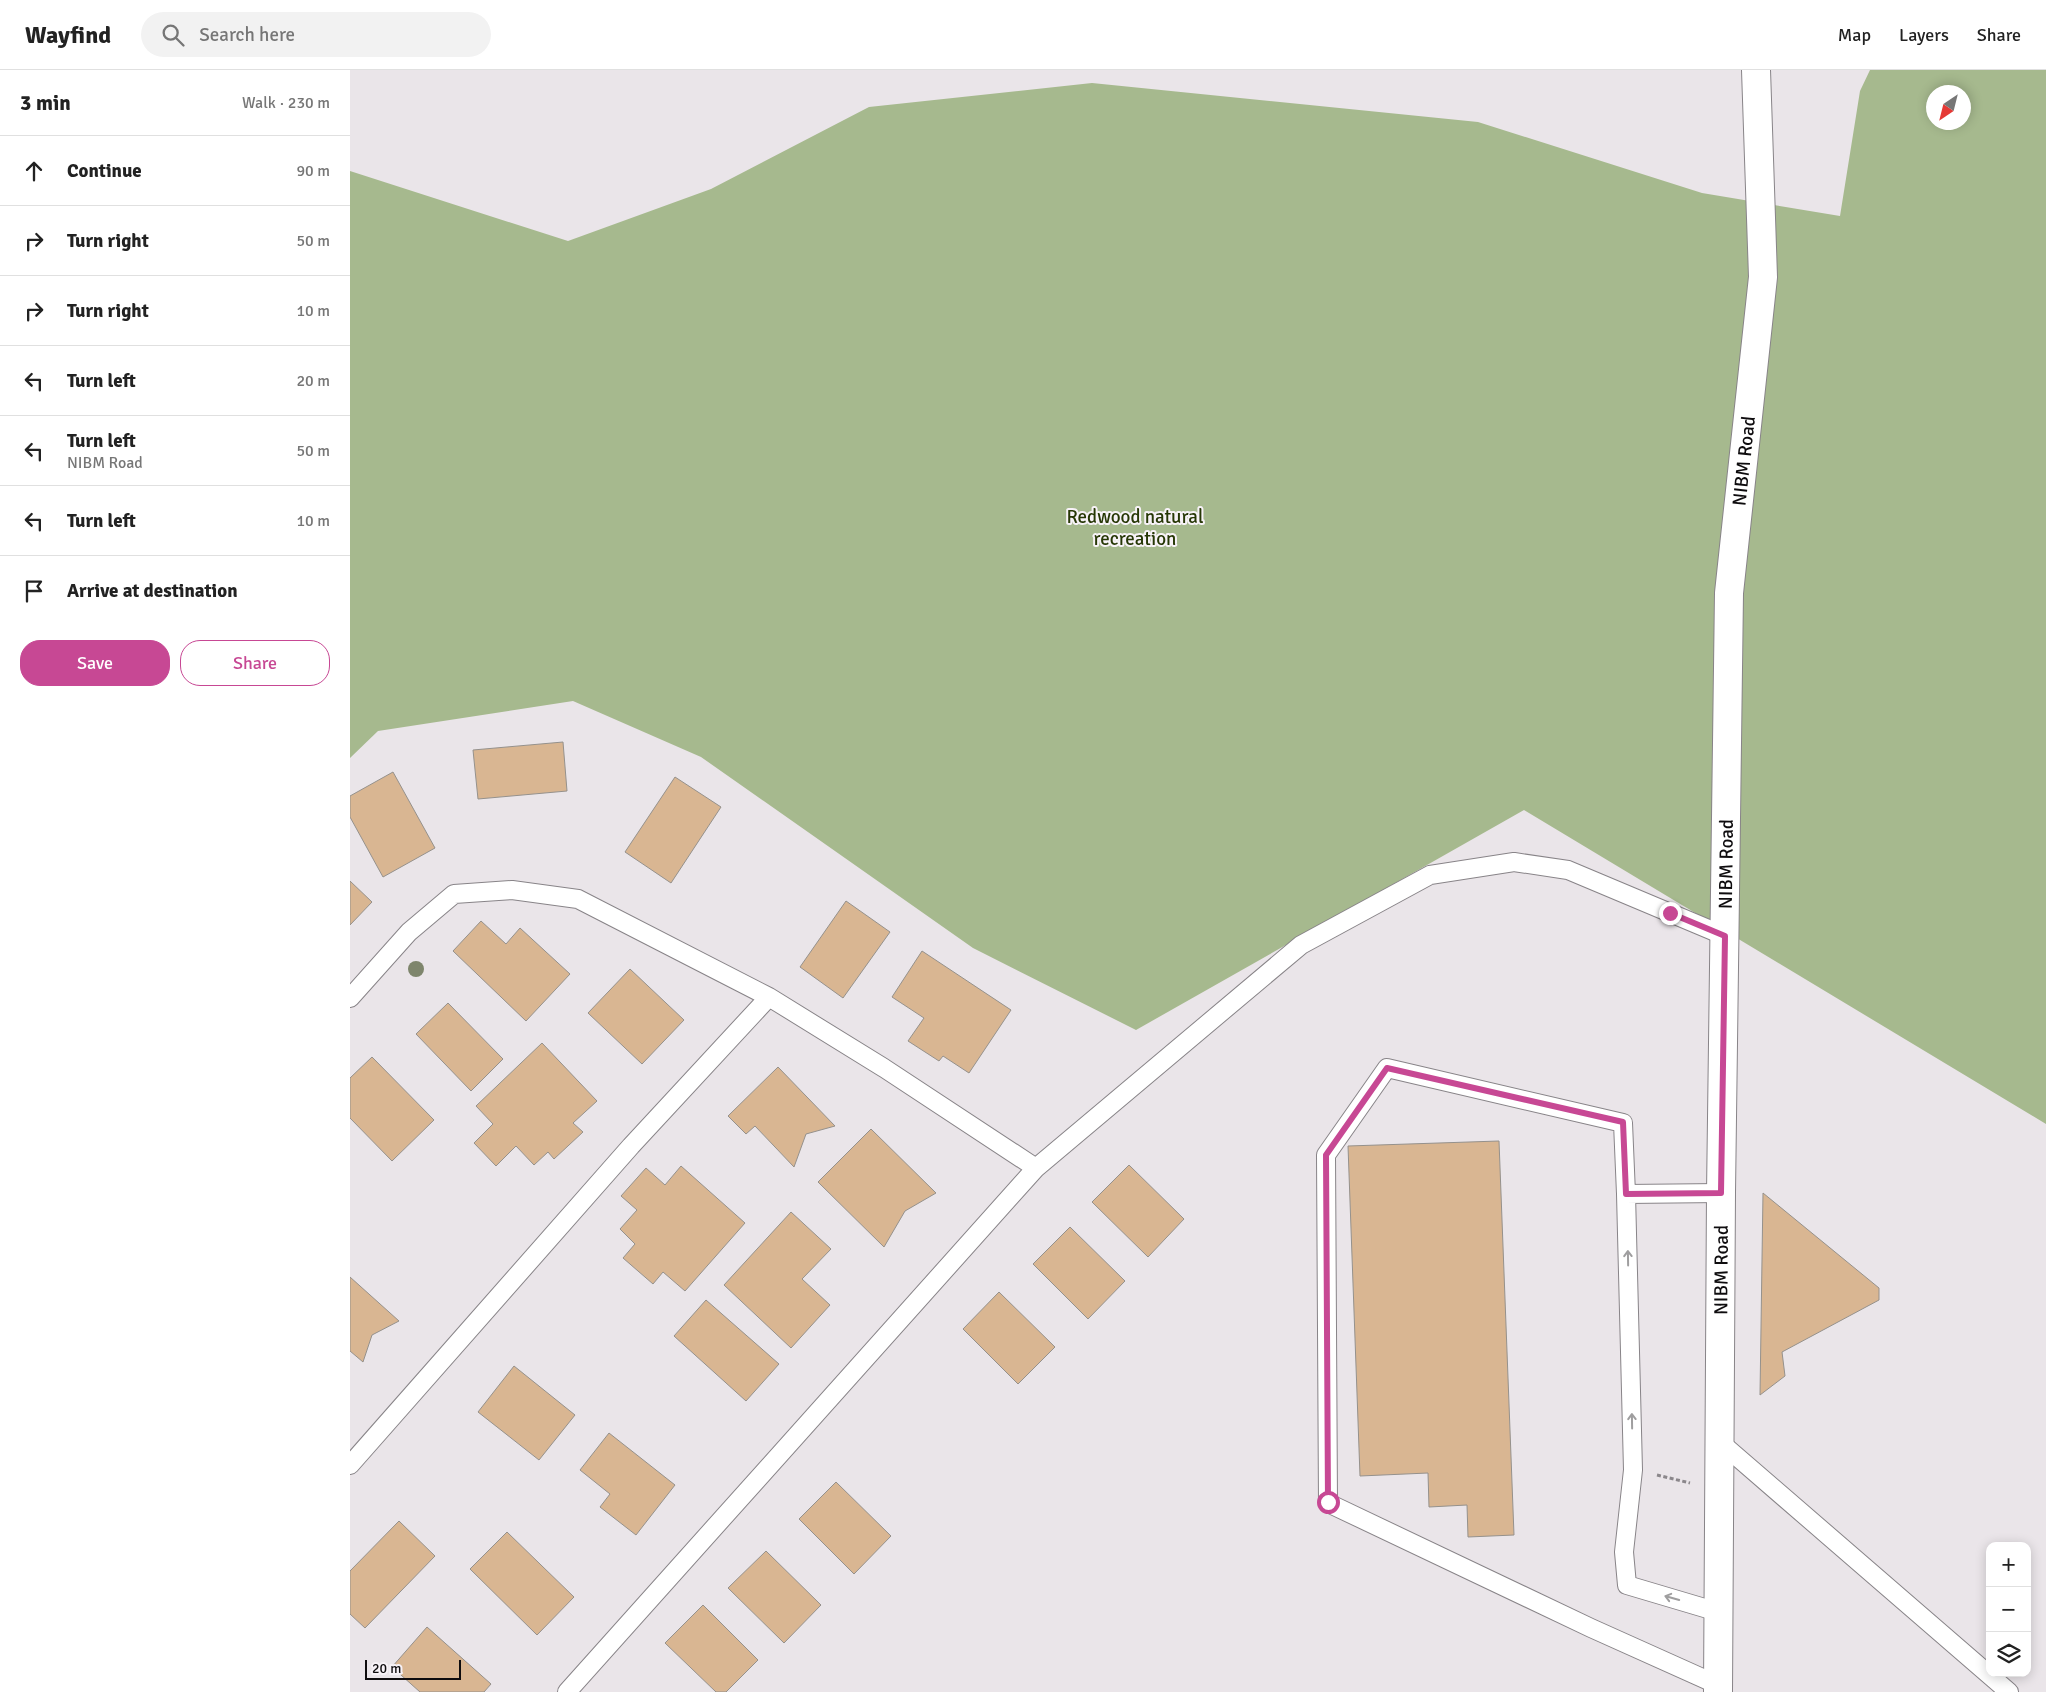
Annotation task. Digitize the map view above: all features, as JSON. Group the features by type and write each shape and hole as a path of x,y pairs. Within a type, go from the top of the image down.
{"main road":[{"name":"NIBM Road","path":"1718,1688 1721,1193 1729,593 1763,277 1756,70"}],"lane":[{"path":"567,1692 1036,1168 1301,945 1430,875 1514,862 1568,870 1725,936"},
{"path":"350,998 409,932 454,894 512,890 578,900 608,913 769,997 884,1068 1036,1168"},
{"path":"350,1465 630,1146 769,997"},
{"path":"1718,1612 1627,1585 1624,1552 1633,1470 1623,1122 1387,1068 1326,1155 1328,1502 1718,1688"},
{"path":"1626,1194 1721,1193"},
{"path":"1720,1442 2009,1692"}],"path":[{"path":"1633,1470 1720,1490"}],"green space":[{"name":"Redwood natural recreation","path":"1870,70 2046,70 2046,1124 1524,810 1136,1030 973,948 701,757 573,701 378,731 350,758 350,171 568,241 711,189 869,107 1092,83 1478,122 1702,193 1840,216 1860,91"}],"building":[{"path":"563,742 567,791 478,799 473,750"},
{"path":"393,772 435,848 383,877 350,817 350,796"},
{"path":"675,777 721,807 671,883 625,852"},
{"path":"350,881 372,902 350,925"},
{"path":"846,901 890,932 843,998 800,967"},
{"path":"481,921 506,944 520,928 570,974 526,1021 453,951"},
{"path":"922,951 1011,1010 969,1073 943,1056 939,1061 908,1041 924,1018 892,997"},
{"path":"630,969 684,1020 642,1064 588,1013"},
{"path":"448,1003 503,1059 471,1091 416,1034"},
{"path":"542,1043 597,1101 573,1123 583,1132 554,1159 548,1152 534,1165 516,1146 496,1166 474,1143 493,1124 476,1106"},
{"path":"372,1057 434,1120 392,1161 350,1118 350,1078"},
{"path":"778,1067 835,1126 806,1134 794,1167 755,1126 746,1134 728,1116"},
{"path":"871,1129 936,1193 905,1211 884,1247 818,1182"},
{"path":"1499,1141 1514,1535 1468,1537 1467,1505 1429,1507 1428,1473 1360,1476 1348,1146"},
{"path":"1129,1165 1184,1219 1148,1257 1092,1202"},
{"path":"681,1166 745,1223 685,1291 663,1272 653,1284 623,1258 635,1244 620,1229 637,1210 621,1196 646,1168 665,1185"},
{"path":"1763,1193 1879,1288 1879,1300 1782,1352 1785,1376 1760,1395"},
{"path":"791,1212 831,1249 802,1279 830,1305 791,1348 724,1285"},
{"path":"1070,1227 1125,1281 1088,1319 1033,1264"},
{"path":"350,1277 399,1321 372,1335 363,1362 350,1351"},
{"path":"999,1292 1055,1347 1018,1384 963,1329"},
{"path":"706,1300 779,1364 746,1401 674,1336"},
{"path":"514,1366 575,1415 539,1460 478,1412"},
{"path":"609,1433 675,1485 636,1535 600,1507 610,1494 580,1470"},
{"path":"836,1482 891,1536 854,1574 799,1519"},
{"path":"399,1521 435,1556 365,1628 350,1614 350,1571"},
{"path":"507,1532 574,1597 537,1635 470,1569"},
{"path":"766,1551 821,1605 784,1643 728,1588"},
{"path":"703,1605 758,1660 726,1692 716,1692 665,1643"},
{"path":"427,1627 491,1684 484,1692 420,1692 392,1667"}],"route":[{"path":"1328,1502 1326,1155 1387,1068 1623,1122 1626,1194 1721,1193 1725,936 1670,913"}]}
